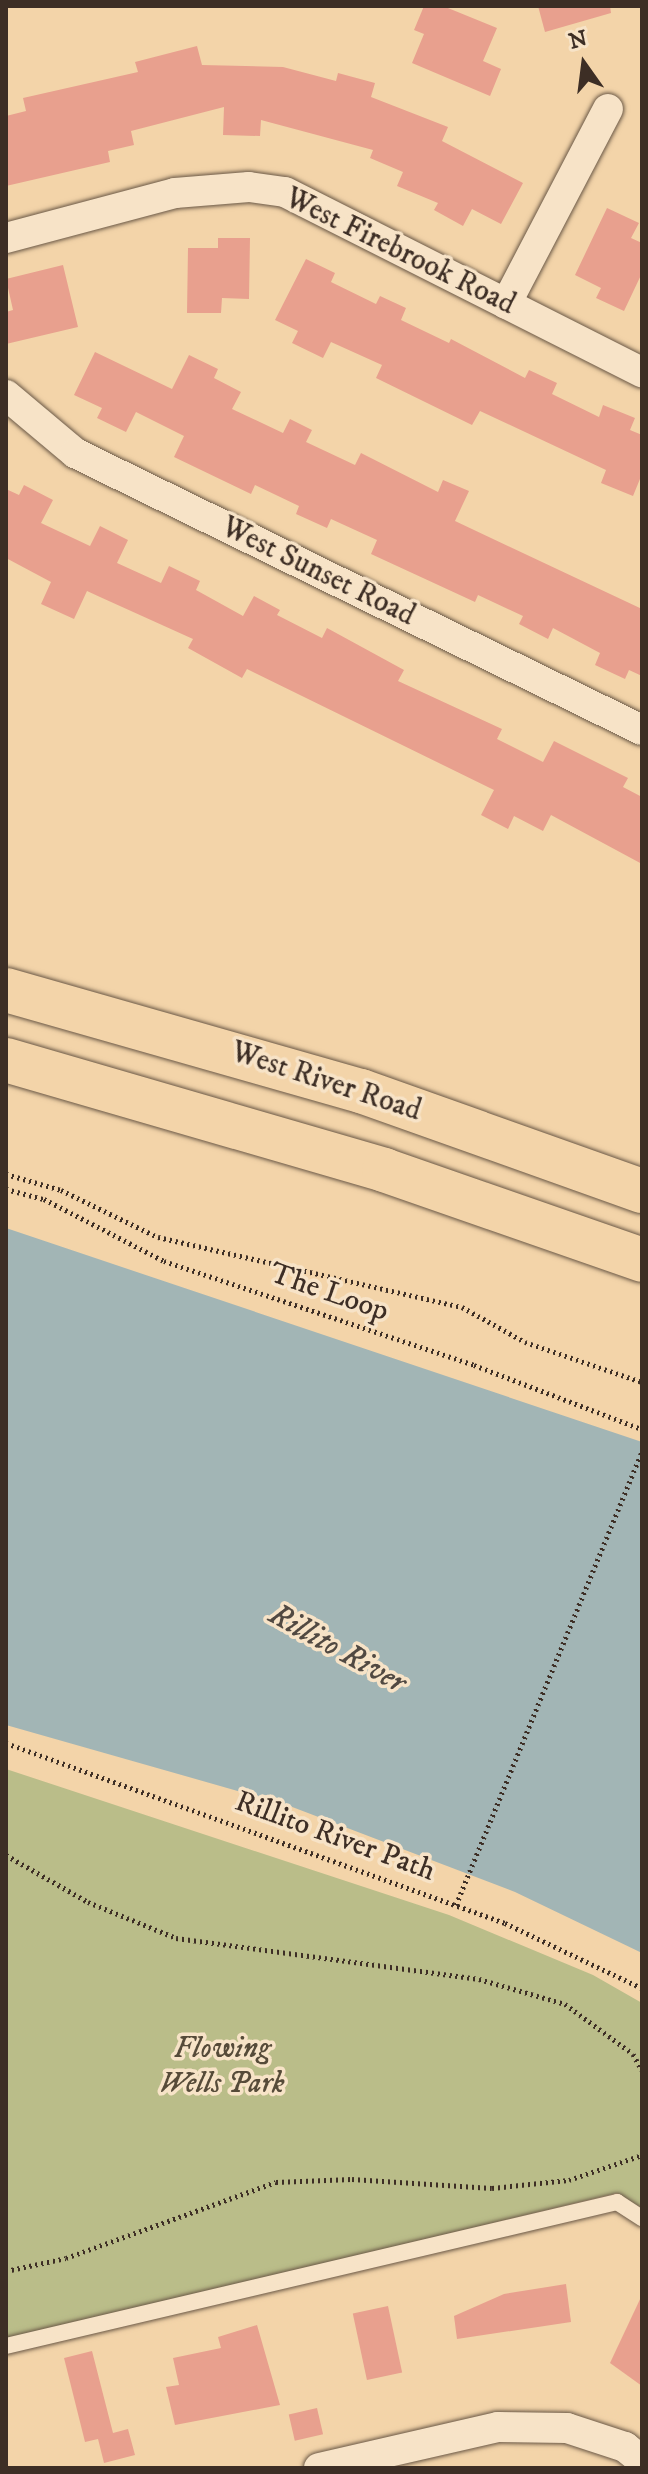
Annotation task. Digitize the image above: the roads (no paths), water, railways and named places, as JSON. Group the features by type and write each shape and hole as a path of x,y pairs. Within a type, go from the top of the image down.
{"main road":[{"name":"West River Road","path":"6,990 361,1091 642,1191"},
{"path":"6,1060 384,1170 642,1260"}],"street":[{"path":"506,304 608,109"},
{"name":"West Firebrook Road","path":"6,238 175,193 249,187 285,192 642,372"},
{"name":"West Sunset Road","path":"6,395 75,453 642,730"},
{"path":"319,2468 498,2427 567,2428 625,2447 642,2461"}],"lane":[{"path":"6,2346 617,2202 642,2218"}],"water":[{"name":"Rillito River","path":"6,1228 642,1442 642,1953 515,1892 287,1805 6,1725"}],"park label":[{"name":"Flowing Wells Park","path":"222,2066"}]}
